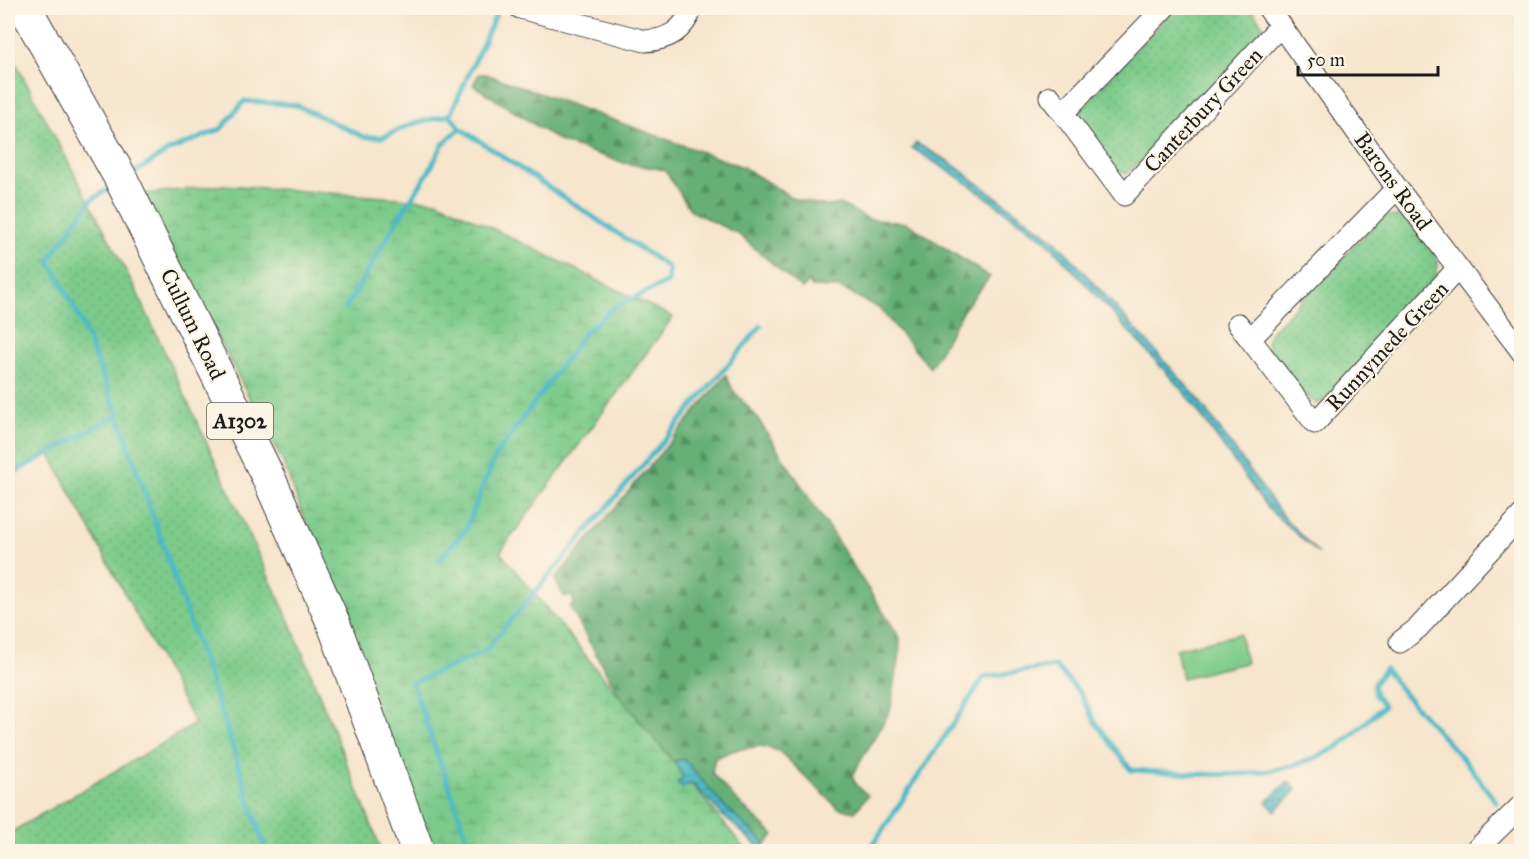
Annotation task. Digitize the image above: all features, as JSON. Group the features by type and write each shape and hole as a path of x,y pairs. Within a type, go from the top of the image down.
{"main road":[{"name":"Cullum Road","path":"25,8 120,177 270,481 333,622 418,852"}],"street":[{"path":"520,8 654,41 676,32 692,8"},
{"name":"Canterbury Green","path":"1164,8 1056,105 1129,202 1281,25"},
{"name":"Barons Road","path":"1268,8 1397,188 1521,352"},
{"name":"Runnymede Green","path":"1397,188 1244,332 1319,429 1458,268"},
{"path":"1400,642 1423,634 1521,515"},
{"path":"1473,852 1521,806"}],"green space":[{"path":"1174,8 1251,8 1263,26 1260,37 1127,174 1117,171 1078,122 1077,114"},
{"path":"8,48 135,288 292,627 382,851 8,851 8,834 195,724 49,453 8,476"},
{"path":"479,74 486,74 743,167 794,199 827,206 840,204 869,219 907,223 990,277 964,309 930,368 879,308 840,288 812,287 809,282 802,289 738,234 691,211 665,170 624,163 561,142 473,85"},
{"path":"224,185 437,201 673,317 500,552 747,851 429,851 283,462 143,194"},
{"path":"1383,216 1402,217 1417,230 1437,257 1436,274 1431,285 1326,399 1317,404 1304,393 1274,356 1267,342 1270,333"},
{"path":"726,375 733,390 756,416 900,638 899,662 890,711 852,776 857,786 868,795 855,812 838,808 779,751 761,746 735,750 715,758 712,773 735,799 774,835 766,844 724,806 684,759 662,765 651,754 570,607 575,602 571,596 564,597 555,579"},
{"path":"1240,634 1246,663 1182,678 1176,649"}],"water":[{"path":"916,143 948,161 1056,241 1196,396 1282,515 1319,554 1268,509 1183,391 1046,241 964,181 912,148"},
{"path":"684,759 724,806 766,844 761,849 723,816 692,783 682,788 677,782 683,777 674,761"},
{"path":"1288,781 1297,790 1275,811 1266,802"}],"waterway":[{"path":"450,115 499,8"},
{"path":"131,175 168,151 221,129 244,101 296,105 364,137 383,137 412,124 450,115 460,128 668,267 668,282 615,307 586,331 495,457 466,529 440,559"},
{"path":"346,308 399,217 428,173 443,144 460,128"},
{"path":"113,186 91,200 49,260 80,319 118,415 225,724 266,852"},
{"path":"472,852 412,683 484,652 761,326"},
{"path":"8,476 118,415"},
{"path":"868,852 984,677 1055,666 1080,693 1096,723 1131,770 1208,774 1257,773 1281,768 1306,761 1337,747 1384,706 1376,696 1373,685 1385,669 1406,696 1470,767 1496,802"}]}
